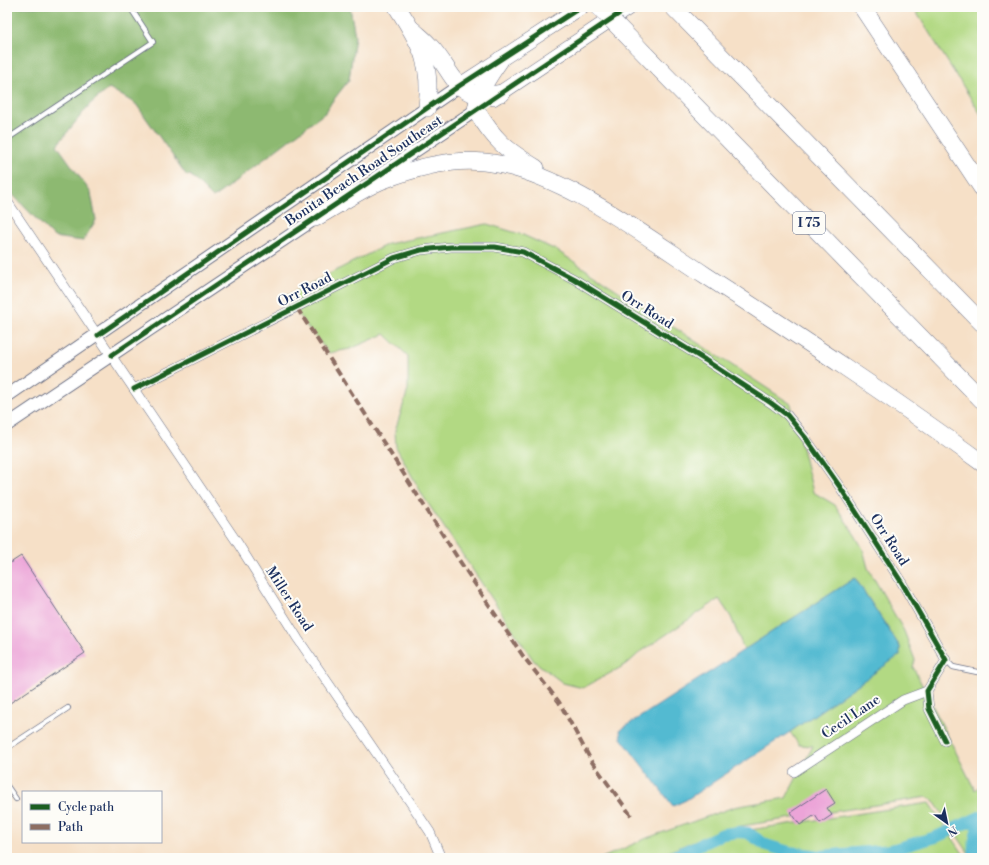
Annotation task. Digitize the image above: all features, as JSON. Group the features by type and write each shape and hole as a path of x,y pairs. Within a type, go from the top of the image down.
{"highway":[{"path":"397,7 413,30 423,52 428,68 430,86 427,108"},
{"name":"I 75","path":"599,7 982,400"},
{"path":"862,7 982,188"},
{"path":"677,11 982,323"},
{"path":"413,30 429,45 459,86 468,92 477,103 491,133 507,150 596,204 836,360 913,412 982,463"},
{"path":"477,103 484,83 500,60"},
{"path":"477,103 502,93"},
{"path":"316,218 382,180 436,164 468,161 497,164 525,171 596,204"}],"main road":[{"name":"Bonita Beach Road Southeast","path":"459,86 581,7"},
{"path":"502,93 629,7"}],"street":[{"name":"Bonita Beach Road Southeast","path":"7,396 459,86"},
{"name":"Bonita Beach Road Southeast","path":"7,425 316,218 477,103"},
{"name":"Miller Road","path":"7,201 237,542 298,639 430,832 441,858"},
{"name":"Orr Road","path":"134,389 394,258 408,253 451,247 495,247 523,252 574,279 705,360 787,415 805,437 848,499 902,583 946,660"},
{"path":"945,741 929,709 928,691 946,660"},
{"name":"Cecil Lane","path":"794,772 903,700 928,691"}],"lane":[{"path":"7,139 153,42 130,7"},
{"path":"946,660 953,667 982,673"},
{"path":"7,748 68,708"},
{"path":"7,786 16,799"}],"green space":[{"path":"7,7 350,7 355,36 349,80 326,112 213,198 190,175 187,176 136,104 109,88 90,104 57,145 91,193 96,220 83,241 54,237 7,189"},
{"path":"913,7 982,7 982,116"},
{"path":"487,224 523,235 556,250 791,404 813,492 835,505 855,535 863,549 868,568 904,631 915,660 913,667 975,790 982,784 982,858 972,858 933,800 927,797 722,829 654,858 602,858 647,838 734,807 786,798 813,746 799,745 790,732 899,655 900,647 855,578 744,650 731,617 719,599 639,653 627,664 583,688 563,683 534,661 423,496 396,447 395,431 408,390 408,356 385,334 350,349 329,353 305,324 286,296 388,244"},
{"path":"929,803 966,858 668,858 723,834"}],"water":[{"path":"855,578 900,647 900,655 790,732 686,800 673,806 621,738 620,730"}],"building":[{"path":"21,556 85,653 7,705 7,565"},
{"path":"826,789 835,803 827,808 832,815 820,823 815,815 800,825 791,812"}],"waterway":[{"path":"670,858 723,834 739,832 748,833 766,845 789,852 821,856 891,850 936,837 982,816"},
{"path":"979,858 979,842 982,829"}],"marked path":[{"path":"297,308 459,560 523,656 559,702 592,762 633,818"}],"cycle path":[{"path":"98,335 459,86 581,7"},
{"path":"112,355 629,7"},
{"path":"134,389 394,258 421,250 451,247 495,247 523,252 574,279 705,360 787,415 805,437 840,487 902,583 946,660 927,691 929,709 945,741"}]}
